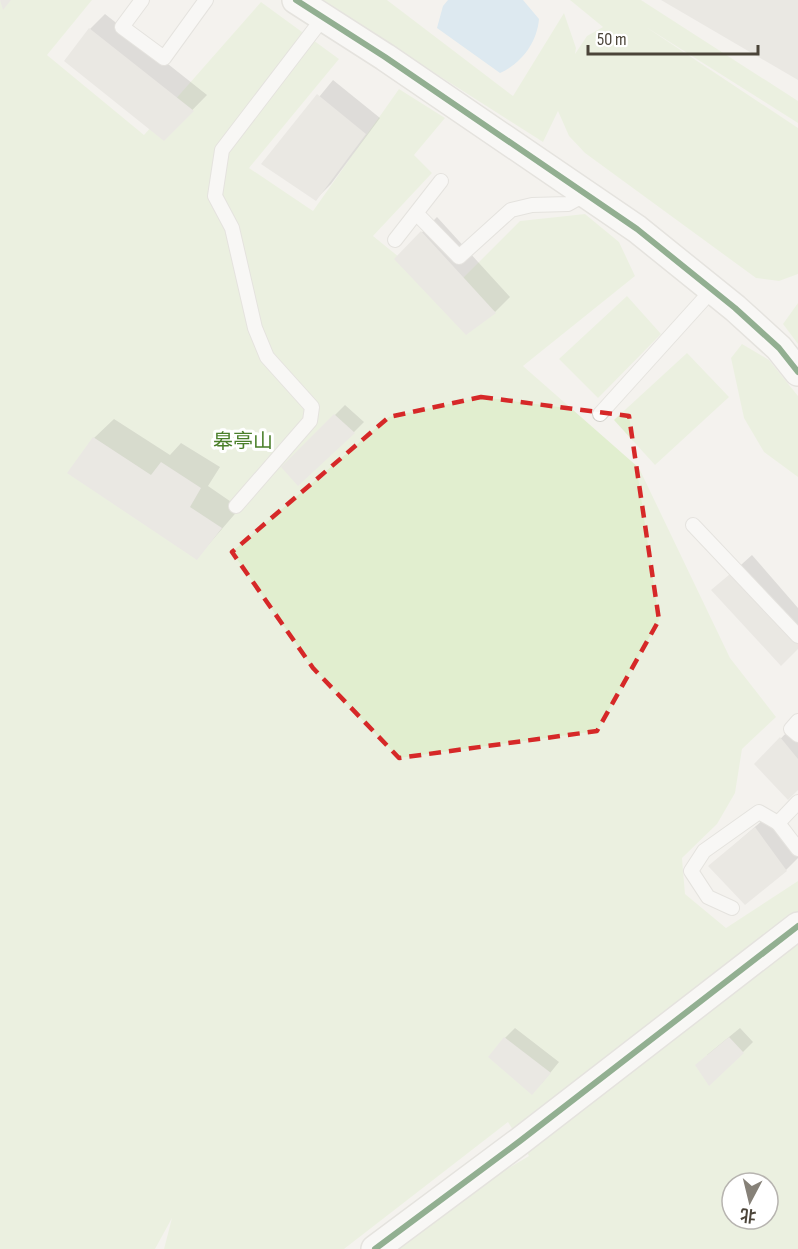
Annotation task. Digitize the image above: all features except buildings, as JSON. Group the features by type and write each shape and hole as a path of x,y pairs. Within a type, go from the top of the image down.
{"street":[{"path":"296,0 637,229 779,348 798,372"},
{"path":"375,1249 520,1141 798,926"}],"lane":[{"path":"141,0 122,27 164,57 206,0"},
{"path":"236,506 310,421 312,407 267,357 255,327 232,228 215,196 222,150 323,18"},
{"path":"395,240 441,181"},
{"path":"417,214 459,257 511,210 532,205 568,204 586,194"},
{"path":"600,414 712,290"},
{"path":"693,525 798,636"},
{"path":"798,721 791,729 798,735"},
{"path":"778,823 798,802"},
{"path":"732,908 708,897 691,871 704,851 759,812 778,823 798,849"}],"highlighted area":[{"path":"481,397 629,416 659,620 597,731 399,758 313,668 232,552 389,417"}],"green space":[{"name":"皋亭山","path":"92,0 47,55 144,135 261,2 339,59 249,168 313,211 399,89 445,118 414,155 432,173 373,236 446,295 520,221 585,214 619,242 635,276 523,366 639,468 730,658 776,717 742,749 735,793 717,824 682,858 685,894 726,928 798,881 798,1249 393,1249 443,1207 529,1156 508,1122 344,1249 164,1249 172,1218 155,1249 0,1249 0,1"},
{"path":"320,0 387,0 513,96 564,13 576,48 575,54 587,36 603,27 570,0 641,0 798,101 798,123 646,27 798,128 798,274 779,281 756,278 585,153 569,136 558,111 543,142"},
{"path":"627,296 661,334 598,398 559,359"},
{"path":"798,303 798,344 783,324"},
{"path":"742,344 769,360 798,396 798,477 764,452 744,418 731,358"},
{"path":"687,353 729,397 655,465 614,420"}],"water":[{"path":"448,0 523,0 539,19 532,44 515,64 500,73 437,28 443,6"}],"cycle path":[{"path":"296,0 385,57 637,229 735,308 779,348 798,372"},
{"path":"375,1249 520,1141 798,926"}]}
